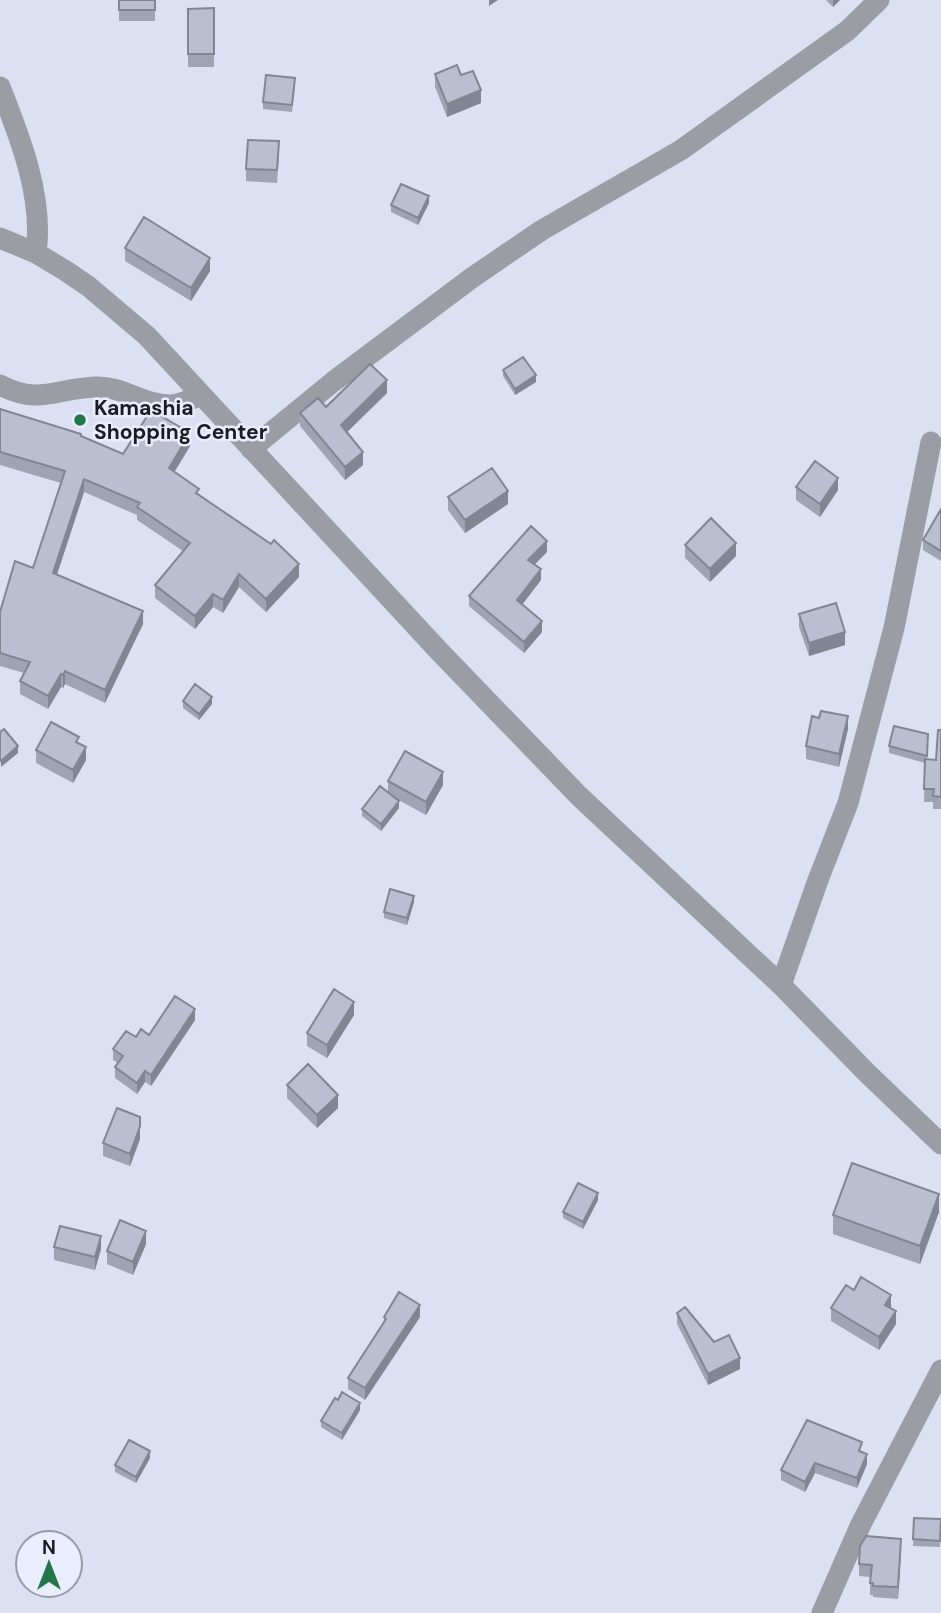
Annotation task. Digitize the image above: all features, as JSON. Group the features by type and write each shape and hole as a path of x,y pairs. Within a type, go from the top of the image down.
{"street":[{"path":"251,449 344,373 473,277 542,230 681,150 847,31 879,0"},
{"path":"0,86 29,172 39,237 36,253"},
{"path":"0,238 36,253 88,286 147,336 439,651 579,796 781,985 941,1144"},
{"path":"0,385 18,394 41,397 97,387 120,390 155,404 173,405 201,395"},
{"path":"781,985 848,803 894,628 931,442"},
{"path":"822,1613 861,1524 941,1370"}],"building":[{"path":"119,0 155,0 155,10 119,10"},
{"path":"214,8 214,54 188,54 188,9"},
{"path":"457,65 461,75 473,71 481,90 447,104 435,74"},
{"path":"266,75 295,78 292,105 263,102"},
{"path":"248,140 279,141 277,170 246,169"},
{"path":"401,184 429,196 418,218 391,205"},
{"path":"144,217 210,258 191,288 125,248"},
{"path":"523,357 536,375 515,389 503,370"},
{"path":"370,364 387,380 341,425 363,452 345,467 300,413 318,398 326,407"},
{"path":"0,409 81,434 123,454 151,410 190,433 169,468 199,489 196,493 271,544 274,540 299,564 266,599 239,574 223,600 213,594 195,616 155,585 190,543 137,507 140,503 84,479 53,573 143,611 105,690 65,671 48,696 20,681 30,662 0,653 0,612 15,561 33,568 65,471 0,452"},
{"path":"815,461 838,478 820,504 796,487"},
{"path":"492,468 508,491 465,520 448,497"},
{"path":"941,509 941,551 923,540"},
{"path":"711,518 736,543 710,569 685,545"},
{"path":"531,526 547,541 528,560 541,569 517,600 542,621 524,642 469,596"},
{"path":"836,603 845,632 809,643 799,614"},
{"path":"195,684 212,697 199,714 183,701"},
{"path":"821,711 848,716 839,754 806,746 812,716 819,718"},
{"path":"51,722 79,737 76,742 86,747 73,770 36,750"},
{"path":"894,726 928,734 927,756 889,746"},
{"path":"4,729 18,746 1,761 0,732"},
{"path":"938,730 941,730 941,797 933,796 934,789 924,789 925,759 936,760"},
{"path":"405,751 443,772 426,802 388,781"},
{"path":"380,786 399,801 381,824 362,809"},
{"path":"390,889 414,896 407,918 384,912"},
{"path":"334,989 354,1002 327,1045 307,1033"},
{"path":"175,996 195,1009 151,1075 145,1071 137,1083 115,1067 123,1056 113,1049 126,1031 136,1037 141,1029 149,1035"},
{"path":"308,1064 338,1095 317,1115 287,1085"},
{"path":"117,1108 140,1117 140,1126 130,1154 103,1143"},
{"path":"852,1163 939,1194 920,1246 833,1215"},
{"path":"578,1183 598,1193 583,1222 563,1212"},
{"path":"120,1220 146,1231 133,1262 107,1251"},
{"path":"60,1226 101,1236 95,1257 54,1247"},
{"path":"861,1277 891,1295 885,1305 896,1311 879,1337 831,1308 846,1285 854,1290"},
{"path":"399,1292 420,1305 365,1388 348,1378 386,1319 384,1317"},
{"path":"685,1307 714,1342 729,1335 740,1358 708,1374 677,1313"},
{"path":"342,1392 360,1403 342,1433 321,1421 335,1398 338,1400"},
{"path":"807,1420 862,1442 859,1451 867,1454 857,1478 815,1463 805,1482 781,1470"},
{"path":"129,1440 150,1451 136,1477 115,1465"},
{"path":"914,1518 941,1519 940,1541 913,1539"},
{"path":"866,1536 901,1539 898,1587 873,1586 873,1583 870,1583 872,1565 859,1564 860,1546"}],"place":[{"name":"Kamashia Shopping Center","path":"80,420"}]}
